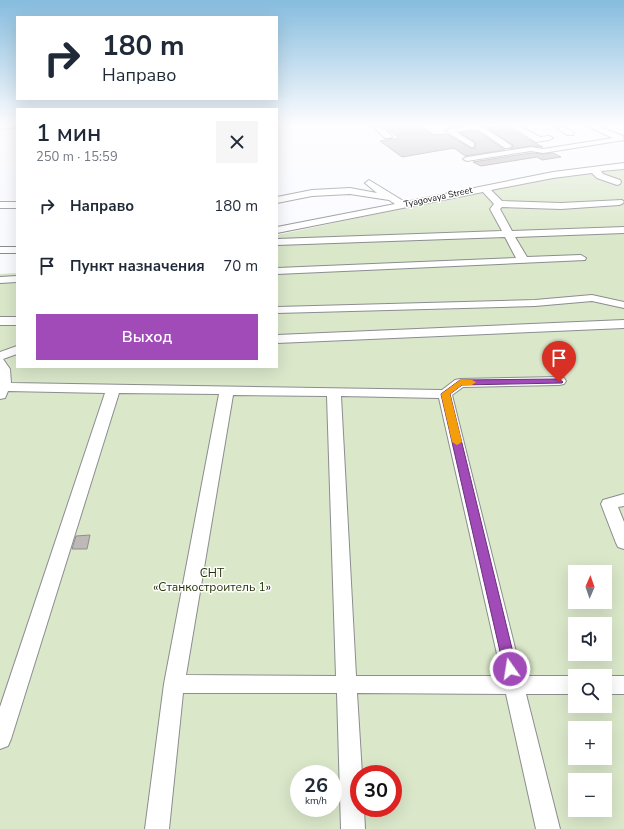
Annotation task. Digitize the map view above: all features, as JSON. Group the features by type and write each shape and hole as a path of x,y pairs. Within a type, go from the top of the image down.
{"street":[{"name":"Tyagovaya Street","path":"278,230 553,174 624,166"},
{"path":"594,169 600,176 617,182"},
{"path":"369,183 404,205"},
{"path":"484,188 499,204 561,206 619,202"},
{"path":"278,200 334,191 350,191 392,198"},
{"path":"499,204 495,210 523,260"},
{"path":"0,206 16,205"},
{"path":"278,242 624,230"},
{"path":"0,250 16,250"},
{"path":"278,271 581,258"},
{"path":"0,280 16,279"},
{"path":"278,310 535,303 592,298 624,305"},
{"path":"0,321 16,321"},
{"path":"278,339 624,324"},
{"path":"0,356 16,350"},
{"path":"0,362 4,366 2,391 113,389 445,394 460,382 559,382"},
{"path":"0,739 113,389"},
{"path":"157,829 174,684 227,390"},
{"path":"334,392 353,829"},
{"path":"445,394 548,829"},
{"path":"624,500 609,504 624,543"},
{"path":"174,684 568,685"},
{"path":"612,685 624,685"}],"green space":[{"name":"СНТ «Станкостроитель 1»","path":"624,170 624,829 0,829 0,274 16,273 16,368 278,368 278,235 552,177"}],"building":[{"path":"474,163 502,163 481,166"},
{"path":"90,535 87,549 72,549 76,536"}],"slow traffic":[{"path":"457,442 445,394 460,382 472,382"}],"route":[{"path":"510,669 445,394 460,382 559,382"}]}
